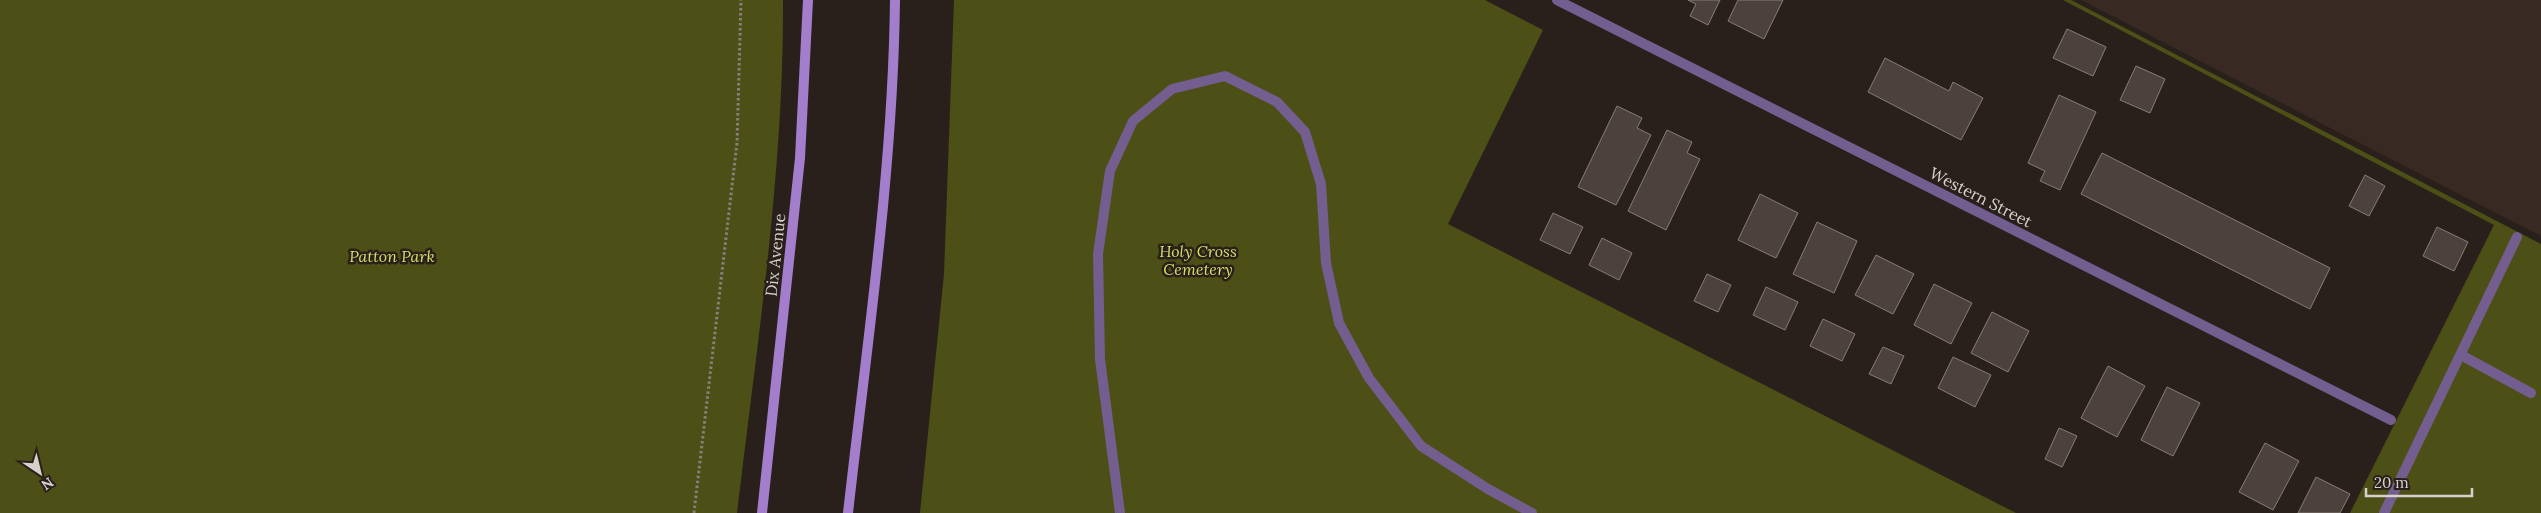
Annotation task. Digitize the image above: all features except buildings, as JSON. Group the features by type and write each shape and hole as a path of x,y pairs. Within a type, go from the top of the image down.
{"street":[{"name":"Dix Avenue","path":"762,513 800,158 808,0"},
{"path":"848,513 880,224 894,48 894,0"},
{"name":"Western Street","path":"1557,0 2391,420"},
{"path":"1120,513 1100,359 1098,254 1110,171 1133,121 1172,88 1225,76 1277,102 1306,132 1321,184 1326,264 1340,323 1370,378 1421,446 1516,509 1532,513"},
{"path":"2384,513 2462,355 2517,237"},
{"path":"2462,355 2531,393"}],"path":[{"path":"694,513 737,143 741,0"}],"shaded area":[{"path":"2081,0 2541,0 2541,236"}],"green space":[{"name":"Patton Park","path":"0,0 783,0 779,129 774,193 761,321 737,513 0,513"},
{"name":"Holy Cross Cemetery","path":"954,0 1485,0 1543,30 1448,224 2016,513 920,513 944,274"},
{"path":"2063,0 2071,0 2541,244 2541,513 2350,513 2494,225"}]}
